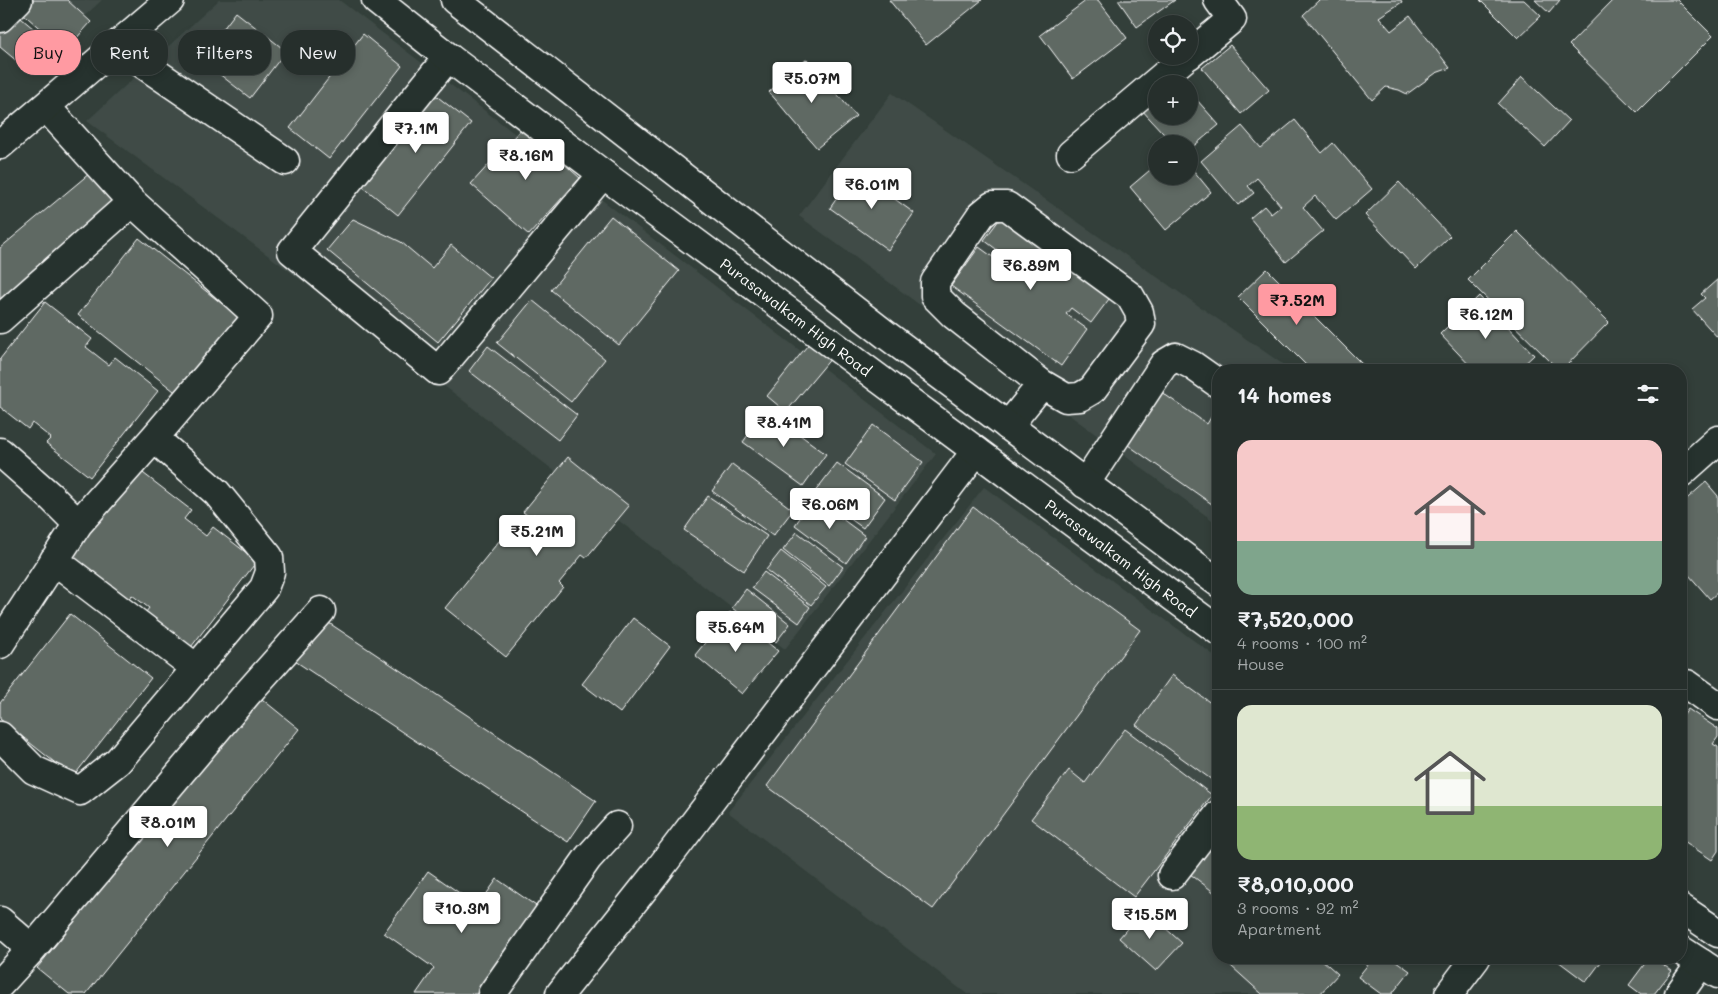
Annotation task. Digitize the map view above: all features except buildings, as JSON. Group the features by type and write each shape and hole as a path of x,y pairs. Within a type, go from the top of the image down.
{"street":[{"path":"0,18 18,0"},
{"path":"137,30 170,0"},
{"name":"Purasawalkam High Road","path":"376,0 603,174 1212,626"},
{"path":"455,0 885,334 1212,578"},
{"path":"1198,48 1232,19 1218,0"},
{"path":"448,57 292,251 438,371 603,174"},
{"path":"1071,154 1177,65"},
{"path":"0,145 91,70"},
{"path":"159,75 284,161"},
{"path":"0,644 78,524 258,316 132,202 46,107"},
{"path":"0,319 132,202"},
{"path":"992,206 1007,206 1130,296 1139,312 1141,324 1092,390 1080,397 1066,398 1042,384 954,315 934,296 935,282 981,215 992,206"},
{"path":"1085,484 1164,364 1176,357 1192,365 1212,379"},
{"path":"1008,426 1042,384"},
{"path":"0,736 34,770 80,791 118,762 264,588 270,572 269,557 217,493 154,438"},
{"path":"1687,468 1718,440"},
{"path":"560,994 676,846 976,451"},
{"path":"0,452 50,496 78,524"},
{"path":"54,560 196,668"},
{"path":"0,984 32,949 246,695 321,612"},
{"path":"1687,684 1718,706"},
{"path":"1172,875 1212,823"},
{"path":"492,994 588,858 617,826"},
{"path":"1687,911 1715,924"},
{"path":"0,921 32,949"},
{"path":"1679,994 1700,963"},
{"path":"1448,994 1471,964"}],"shaded area":[{"path":"59,0 102,0 79,21"},
{"path":"219,0 339,0 936,454 785,649 451,391 87,121 137,75 168,75 168,47 178,38 178,75 271,75 271,30 186,30"},
{"path":"892,93 1282,364 1212,364 1212,520 799,216"},
{"path":"984,487 1212,654 1212,964 1322,964 1295,994 967,994 728,812"}]}
